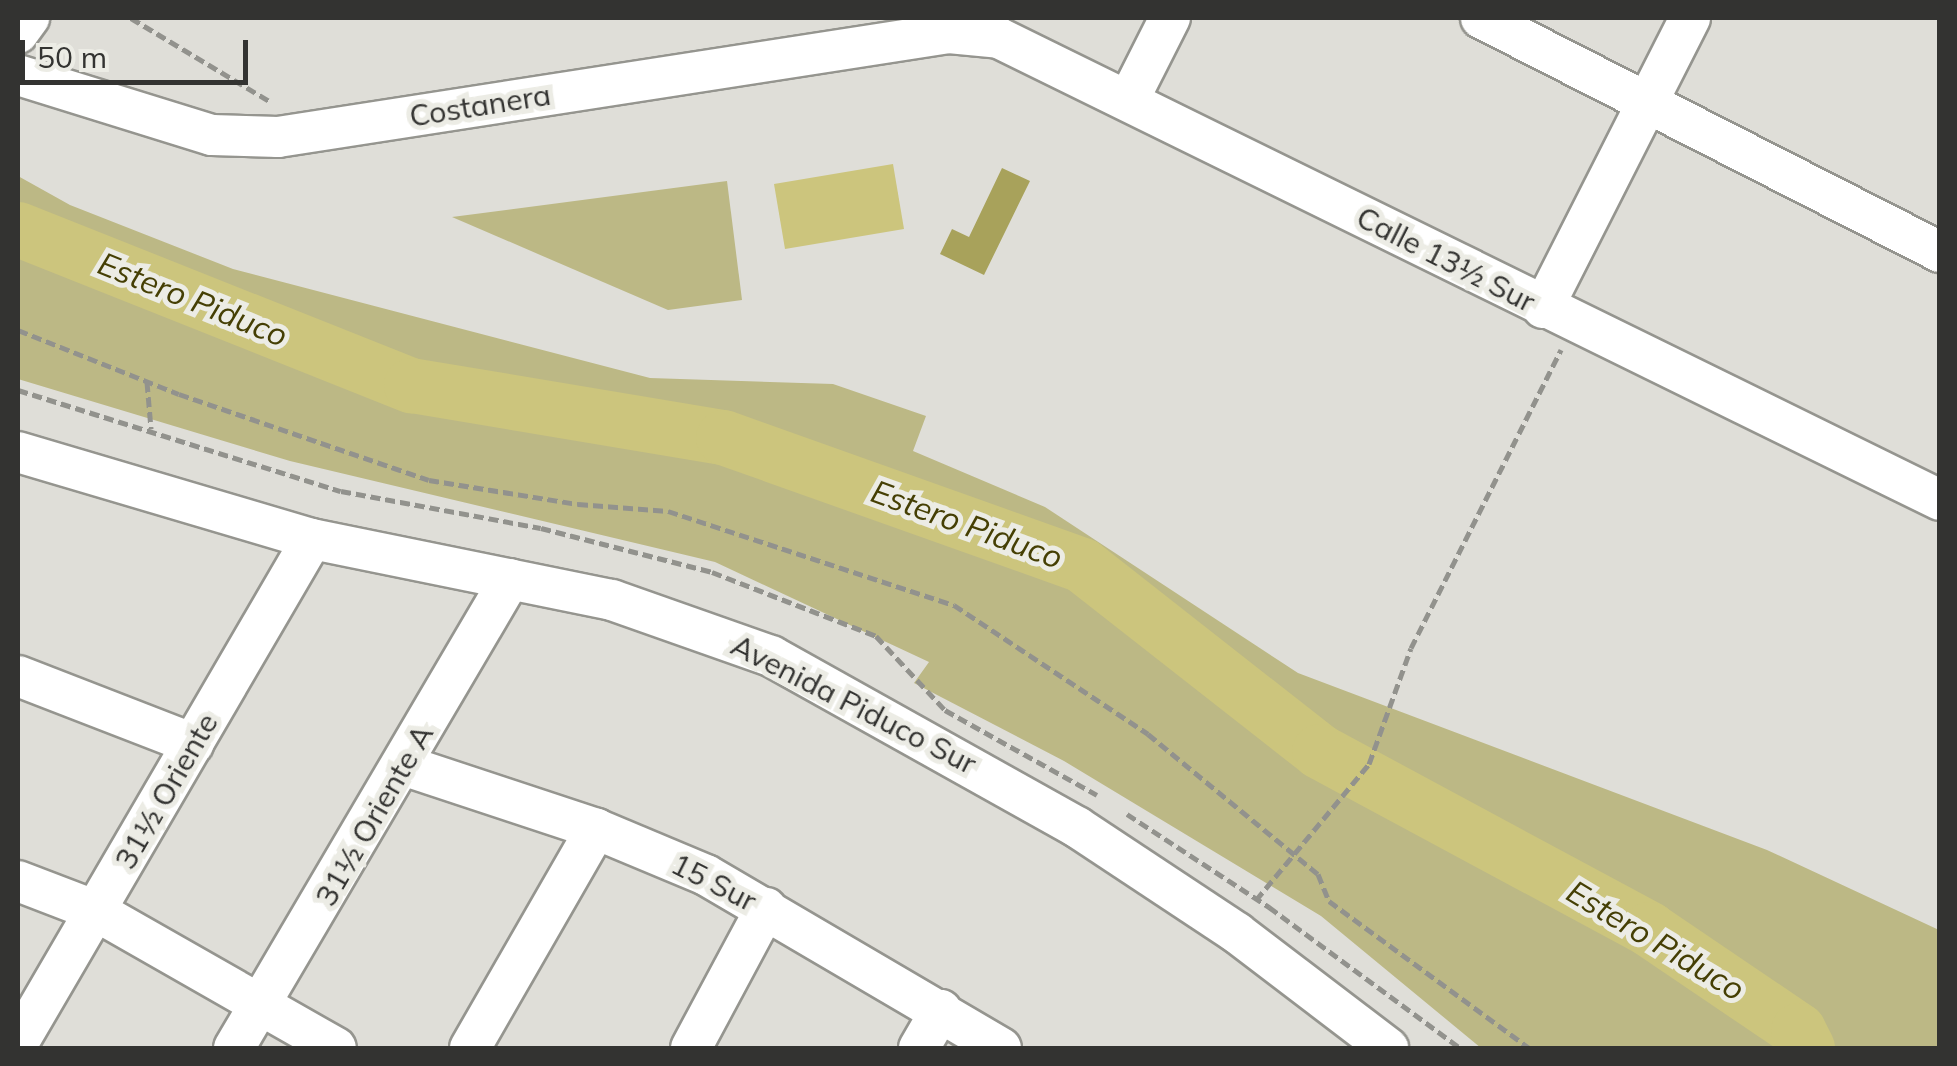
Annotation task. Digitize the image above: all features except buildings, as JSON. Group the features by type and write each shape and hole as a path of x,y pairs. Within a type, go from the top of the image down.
{"street":[{"path":"18,33 29,18"},
{"path":"1129,99 1170,18"},
{"path":"1481,18 1940,252"},
{"path":"1559,316 1646,102 1690,18"},
{"name":"Costanera","path":"18,75 212,135 308,132 947,25"},
{"name":"Calle 13½ Sur","path":"947,25 1031,50 1559,316 1940,500"},
{"name":"Avenida Piduco Sur","path":"18,452 312,539 662,614 770,656 993,776 1237,932 1388,1048"},
{"name":"31½ Oriente","path":"18,1042 312,539"},
{"name":"31½ Oriente A","path":"234,1048 510,579"},
{"path":"18,676 193,744"},
{"name":"15 Sur","path":"403,765 596,829 766,908 1001,1048"},
{"path":"470,1048 596,829"},
{"path":"18,881 96,911 336,1048"},
{"path":"691,1048 766,908"},
{"path":"919,1048 941,1010"}],"path":[{"path":"132,18 262,94 308,132"},
{"path":"1237,932 1294,854 1369,764 1411,648 1559,316"},
{"path":"18,330 147,382 428,480 578,504 668,511 954,605 1148,734 1318,874 1330,900 1529,1048"},
{"path":"147,382 151,430"}],"shaded area":[{"path":"893,164 904,229 785,249 774,184"},
{"path":"18,176 70,205 233,269 650,378 833,384 926,416 913,451 1045,507 1298,673 1767,850 1939,930 1939,1048 1481,1048 1321,916 1064,761 914,683 929,662 715,562 290,461 18,379"},
{"path":"727,181 742,300 668,310 452,217"}],"waterway":[{"name":"Estero Piduco","path":"18,229 411,385 723,437 1082,565 1319,751 1649,929 1798,1030 1807,1048"}]}
